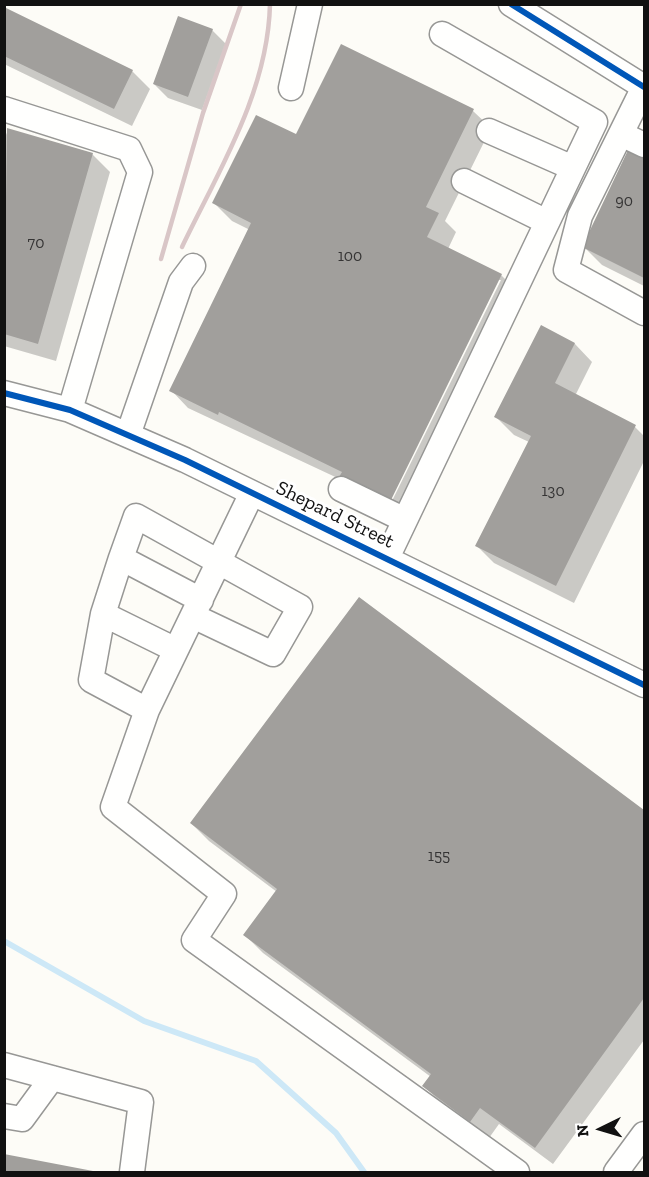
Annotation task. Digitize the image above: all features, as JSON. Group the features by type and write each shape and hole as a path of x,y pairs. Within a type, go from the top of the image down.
{"street":[{"path":"291,88 310,4"},
{"path":"511,4 645,87 580,216 566,270 645,314"},
{"path":"387,558 595,122 442,34"},
{"path":"4,109 129,149 141,172 70,410"},
{"path":"489,131 573,168"},
{"path":"621,134 645,145"},
{"path":"464,181 547,222"},
{"path":"128,435 181,282 193,266"},
{"name":"Shepard Street","path":"4,393 70,410 128,435 387,558 645,685"},
{"path":"341,489 405,520"},
{"path":"252,493 147,710 114,807 224,894 194,940 516,1173"},
{"path":"121,558 273,654 300,607 136,516 121,558 103,614 91,680 147,710"},
{"path":"103,614 176,650"},
{"path":"4,1065 141,1102 132,1173"},
{"path":"4,1116 22,1119 52,1078"},
{"path":"616,1173 645,1134"}],"building":[{"path":"4,7 133,70 114,109 4,56"},
{"path":"178,16 213,29 188,97 153,84"},
{"path":"341,44 474,109 426,207 439,213 427,237 502,274 390,502 339,477 342,472 219,412 218,415 169,391 251,223 212,203 256,115 296,134"},
{"path":"7,128 93,153 38,344 4,334"},
{"path":"629,148 644,155 644,278 582,247"},
{"path":"541,325 575,343 555,383 636,425 556,586 475,546 531,436 494,417"},
{"path":"359,597 644,810 644,998 535,1148 480,1108 470,1122 422,1086 431,1074 243,935 277,889 190,823"},
{"path":"4,1154 93,1171 93,1172 4,1172"}],"waterway":[{"path":"4,941 144,1021 256,1061 336,1133 364,1172"}],"railway":[{"path":"161,259 203,113 241,4"},
{"path":"182,247 226,159 251,99 261,68 270,4"}],"cycle path":[{"path":"511,4 644,87"},
{"path":"4,393 70,410 185,460 644,685"}]}
